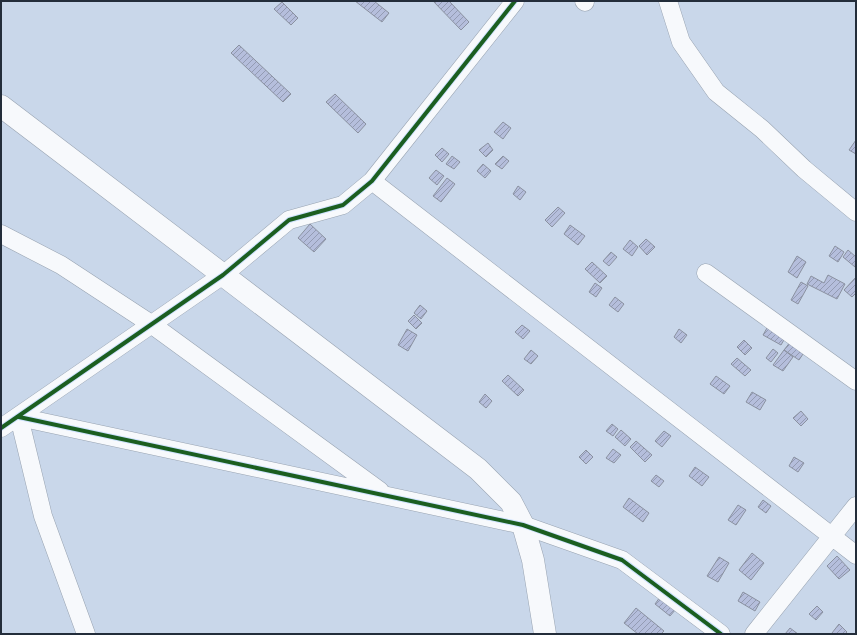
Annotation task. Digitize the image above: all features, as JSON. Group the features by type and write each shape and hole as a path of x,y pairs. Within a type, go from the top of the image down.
{"main road":[{"path":"1,106 478,469 511,502 523,525 533,560 545,634"}],"street":[{"path":"1,428 223,275 289,220 343,205 372,181 515,1"},
{"path":"668,1 681,42 716,92 762,129 804,169 856,212"},
{"path":"372,181 856,555"},
{"path":"1,234 61,265 151,324 385,495"},
{"path":"706,273 856,381"},
{"path":"19,416 523,525 622,560 721,634"},
{"path":"19,416 43,516 86,634"},
{"path":"754,634 856,506"}],"building":[{"path":"355,1 374,1 389,13 382,22"},
{"path":"433,1 449,1 469,22 461,30"},
{"path":"282,2 298,18 291,25 274,9"},
{"path":"239,45 291,94 283,102 231,53"},
{"path":"335,94 366,124 358,133 326,102"},
{"path":"503,122 511,128 503,139 494,132"},
{"path":"856,140 856,154 849,150"},
{"path":"488,143 493,150 486,157 479,150"},
{"path":"442,148 449,154 442,162 435,155"},
{"path":"452,156 460,162 454,169 446,164"},
{"path":"503,156 509,161 502,169 495,164"},
{"path":"483,164 491,171 485,178 477,171"},
{"path":"436,170 444,176 437,185 429,178"},
{"path":"447,178 455,184 441,202 433,196"},
{"path":"518,186 526,192 520,200 513,194"},
{"path":"558,207 565,213 552,227 545,220"},
{"path":"310,224 326,239 314,252 298,238"},
{"path":"570,225 585,236 578,245 564,234"},
{"path":"646,239 655,247 647,255 639,246"},
{"path":"630,240 638,247 632,256 623,249"},
{"path":"835,246 844,252 838,262 829,256"},
{"path":"848,250 856,257 855,267 843,257"},
{"path":"611,252 617,257 609,266 603,261"},
{"path":"797,256 806,262 797,278 788,272"},
{"path":"592,262 607,276 600,283 585,269"},
{"path":"828,275 845,284 837,299 807,284 811,276 824,283"},
{"path":"856,277 856,293 852,297 844,290"},
{"path":"801,282 808,286 798,304 791,300"},
{"path":"595,283 602,288 596,297 589,292"},
{"path":"615,297 624,304 618,312 609,305"},
{"path":"420,305 427,311 421,319 414,313"},
{"path":"414,315 422,323 416,329 408,321"},
{"path":"522,325 530,331 523,339 515,332"},
{"path":"767,328 785,338 781,345 763,335"},
{"path":"407,329 417,335 408,351 398,345"},
{"path":"679,329 687,335 681,343 674,337"},
{"path":"744,340 752,348 745,355 737,347"},
{"path":"791,341 805,351 799,360 784,350"},
{"path":"773,349 778,353 771,362 766,358"},
{"path":"531,350 538,356 531,364 524,359"},
{"path":"784,350 793,357 783,371 773,365"},
{"path":"737,358 751,370 745,376 731,364"},
{"path":"508,375 524,390 518,396 502,381"},
{"path":"716,376 730,386 724,394 710,384"},
{"path":"752,392 766,400 760,410 746,402"},
{"path":"485,394 492,401 486,408 479,402"},
{"path":"801,411 808,419 801,426 793,418"},
{"path":"612,424 618,429 613,436 606,431"},
{"path":"621,430 631,439 625,446 615,437"},
{"path":"664,431 671,436 662,447 655,441"},
{"path":"636,441 652,455 645,462 630,447"},
{"path":"613,449 621,455 614,463 606,458"},
{"path":"586,450 593,457 586,464 579,457"},
{"path":"794,457 804,463 798,472 789,466"},
{"path":"695,467 709,477 702,486 689,476"},
{"path":"656,475 664,481 659,487 651,481"},
{"path":"629,498 649,513 643,522 623,507"},
{"path":"763,500 771,506 766,513 758,507"},
{"path":"738,505 746,510 736,525 728,520"},
{"path":"752,553 764,563 751,580 739,570"},
{"path":"837,556 850,570 839,579 827,566"},
{"path":"719,557 729,563 718,582 707,576"},
{"path":"743,592 760,602 755,611 738,601"},
{"path":"660,597 676,609 670,616 655,604"},
{"path":"817,606 823,612 816,620 809,614"},
{"path":"636,608 664,631 661,634 638,634 624,623"},
{"path":"839,624 847,632 845,634 833,634 832,633"},
{"path":"790,628 798,634 785,634"}],"cycle path":[{"path":"1,428 223,275 289,220 343,205 372,181 515,1"},
{"path":"19,417 523,525 622,560 721,634"}]}
